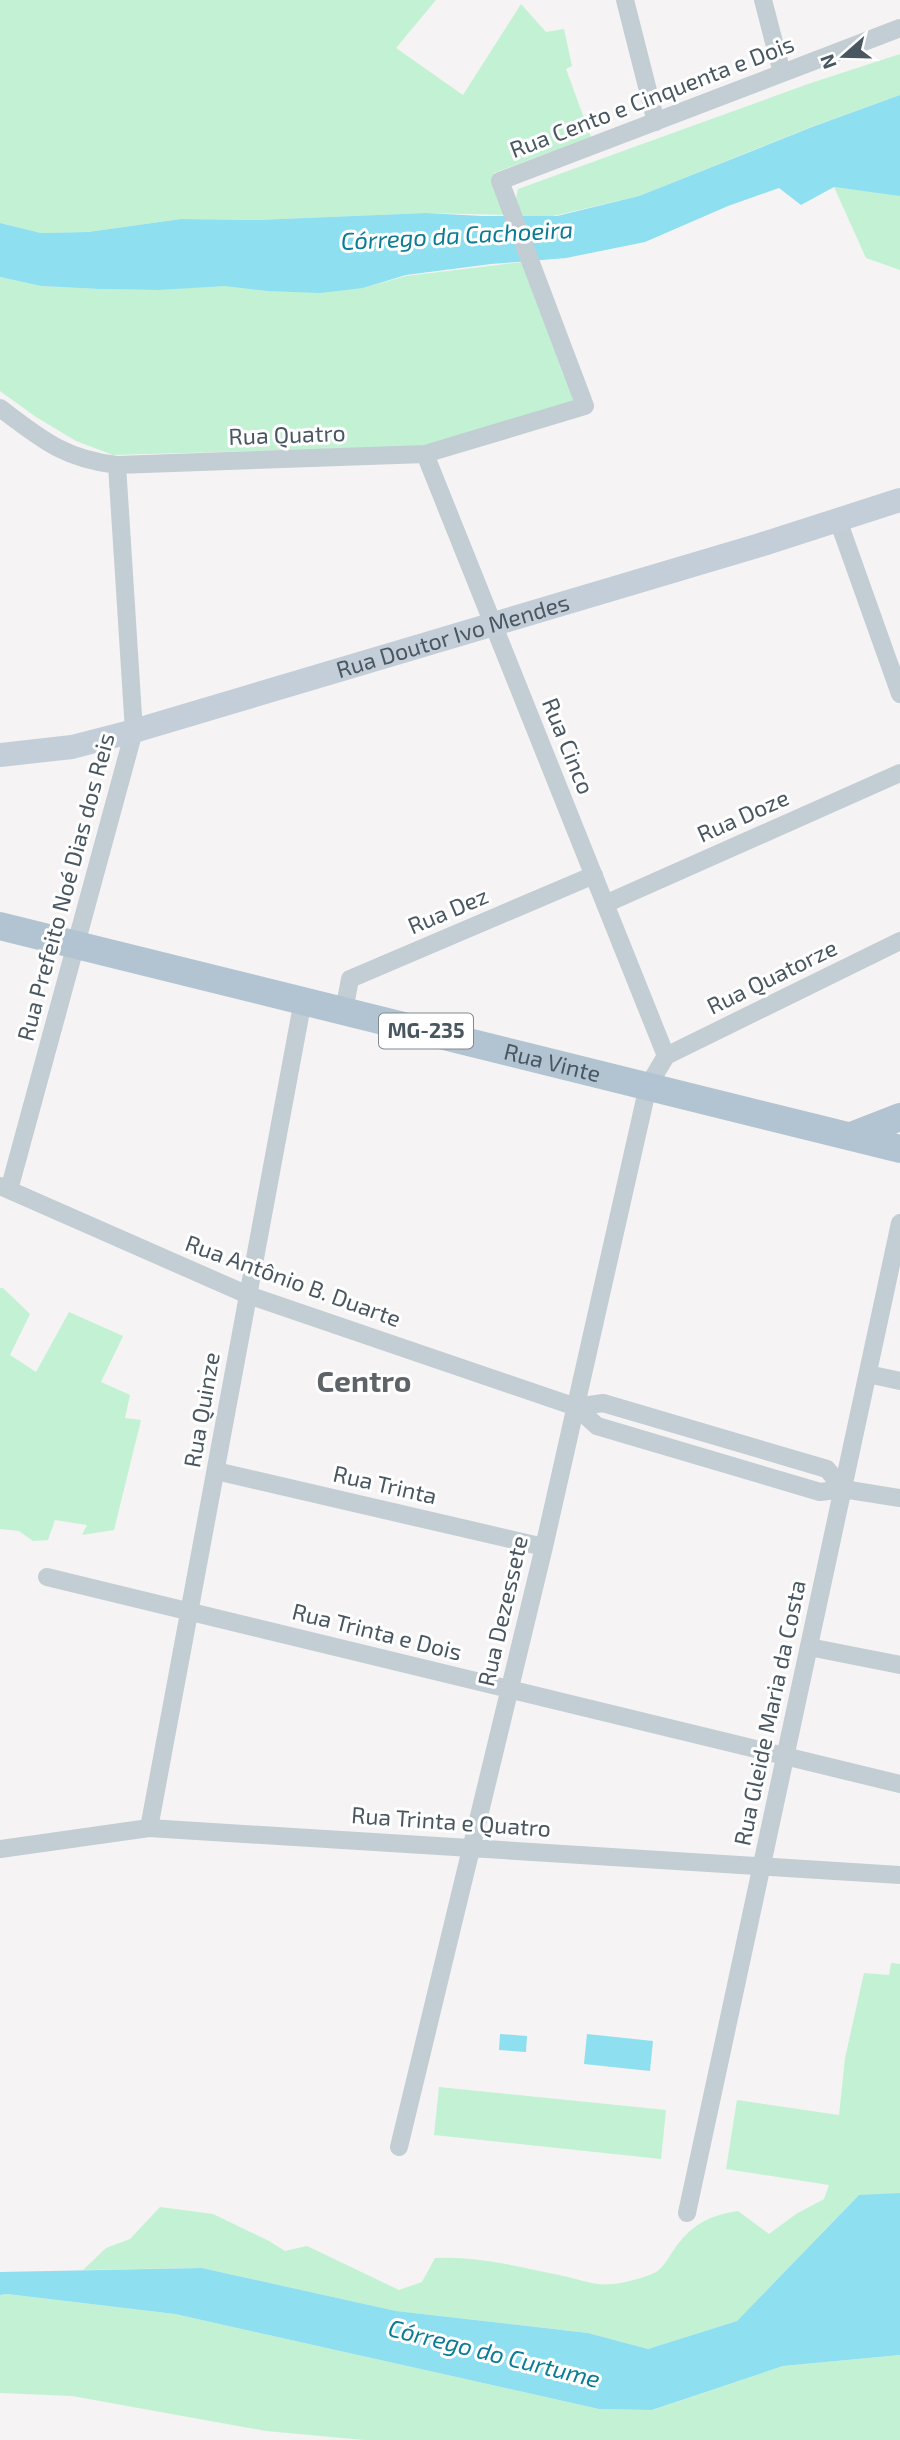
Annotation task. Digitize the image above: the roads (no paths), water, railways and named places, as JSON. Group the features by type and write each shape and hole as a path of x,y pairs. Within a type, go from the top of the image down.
{"main road":[{"name":"Rua Vinte","path":"0,926 900,1149"},
{"path":"851,1136 900,1117"}],"street":[{"path":"625,0 656,121"},
{"path":"763,0 782,73"},
{"name":"Rua Cento e Cinquenta e Dois","path":"585,406 500,181 900,28"},
{"name":"Rua Quatro","path":"0,408 54,448 95,463 117,465 425,454 585,406"},
{"name":"Rua Cinco","path":"425,454 666,1056"},
{"name":"Rua Prefeito Noé Dias dos Reis","path":"4,1188 76,944 134,731 117,465"},
{"name":"Rua Doutor Ivo Mendes","path":"0,755 72,747 134,731 900,500"},
{"path":"838,520 900,694"},
{"name":"Rua Doze","path":"606,904 900,773"},
{"name":"Rua Dez","path":"344,1011 350,979 594,875"},
{"name":"Rua Quatorze","path":"666,1056 900,942"},
{"name":"Rua Quinze","path":"149,1828 303,1000"},
{"name":"Rua Dezessete","path":"399,2147 544,1547 648,1086 666,1056"},
{"name":"Rua Antônio B. Duarte","path":"4,1188 248,1295 576,1407 603,1403 827,1469 843,1489"},
{"name":"Rua Gleide Maria da Costa","path":"687,2213 900,1223"},
{"path":"868,1374 900,1381"},
{"name":"Rua Trinta","path":"216,1471 544,1547"},
{"path":"843,1489 900,1498"},
{"name":"Rua Trinta e Dois","path":"47,1577 900,1784"},
{"path":"809,1647 900,1665"},
{"name":"Rua Trinta e Quatro","path":"0,1849 149,1828 900,1875"}],"water":[{"name":"Córrego da Cachoeira","path":"900,95 900,196 834,187 801,205 779,188 728,206 645,242 566,258 406,275 363,288 320,293 225,286 159,290 99,289 41,286 0,277 0,223 41,233 88,232 181,219 257,220 426,213 557,216 639,196"},
{"path":"500,2034 527,2036 526,2052 499,2050"},
{"path":"587,2034 653,2041 650,2071 584,2064"},
{"name":"Córrego do Curtume","path":"900,2193 900,2355 783,2366 652,2410 599,2409 175,2314 0,2295 0,2272 202,2268 396,2311 588,2333 648,2349 737,2321 859,2195"}],"district":[{"name":"Centro","path":"364,1382"}]}
